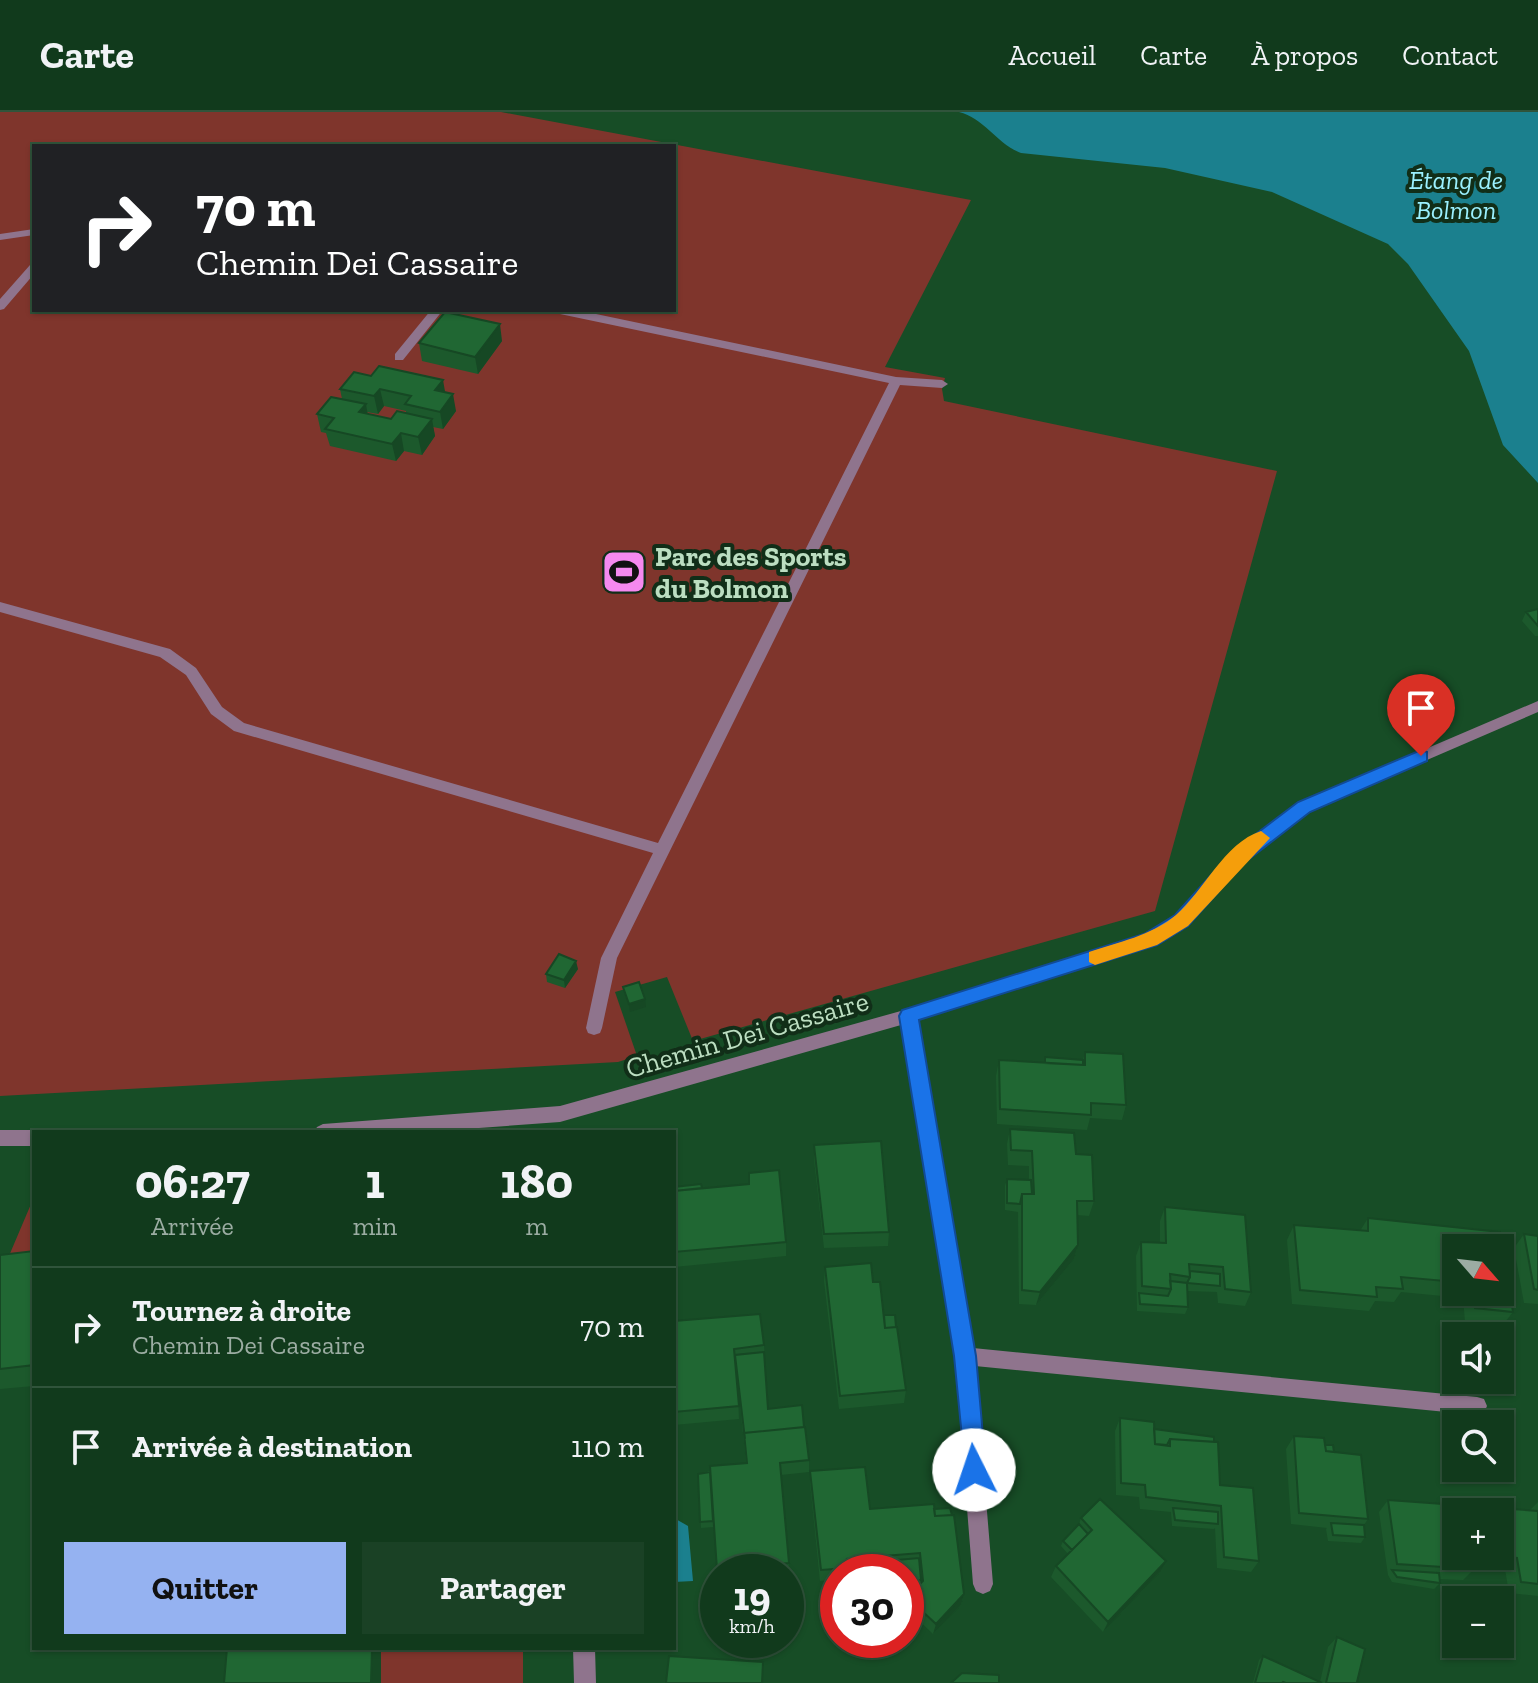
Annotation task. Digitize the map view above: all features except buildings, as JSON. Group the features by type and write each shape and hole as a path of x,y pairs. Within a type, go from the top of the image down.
{"street":[{"path":"0,237 32,232"},
{"path":"0,306 32,269"},
{"path":"399,357 435,312"},
{"path":"569,312 896,381 942,384"},
{"path":"594,1028 609,958 896,381"},
{"path":"0,607 165,653 186,662 198,675 212,706 223,720 239,727 662,850"},
{"name":"Chemin Dei Cassaire","path":"376,1130 561,1123 1151,940 1182,921 1237,858 1304,807 1538,706"},
{"path":"908,1016 965,1356 983,1584"},
{"path":"0,1138 32,1138"},
{"path":"965,1356 1477,1406"},
{"path":"584,1650 585,1683"}],"shaded area":[{"name":"Parc des Sports du Bolmon","path":"0,112 501,112 672,144 32,144 32,312 676,312 676,145 971,200 885,367 945,378 942,389 944,401 1277,471 1155,911 693,1041 667,977 615,992 637,1056 618,1062 0,1096"},
{"path":"32,1202 32,1274 0,1277"},
{"path":"381,1650 523,1650 523,1683 381,1683"}],"water":[{"name":"Étang de Bolmon","path":"959,112 1538,112 1538,483 1503,445 1469,351 1408,264 1388,244 1272,192 1165,168 1021,153 976,120"},
{"path":"676,1519 688,1526 693,1581 676,1582"}],"slow traffic":[{"path":"1095,957 1151,940 1182,921 1237,858 1261,838"}],"place":[{"name":"Parc des Sports du Bolmon","path":"624,572"}],"route":[{"path":"974,1470 965,1356 908,1016 1151,940 1182,921 1237,858 1304,807 1421,756"}]}
